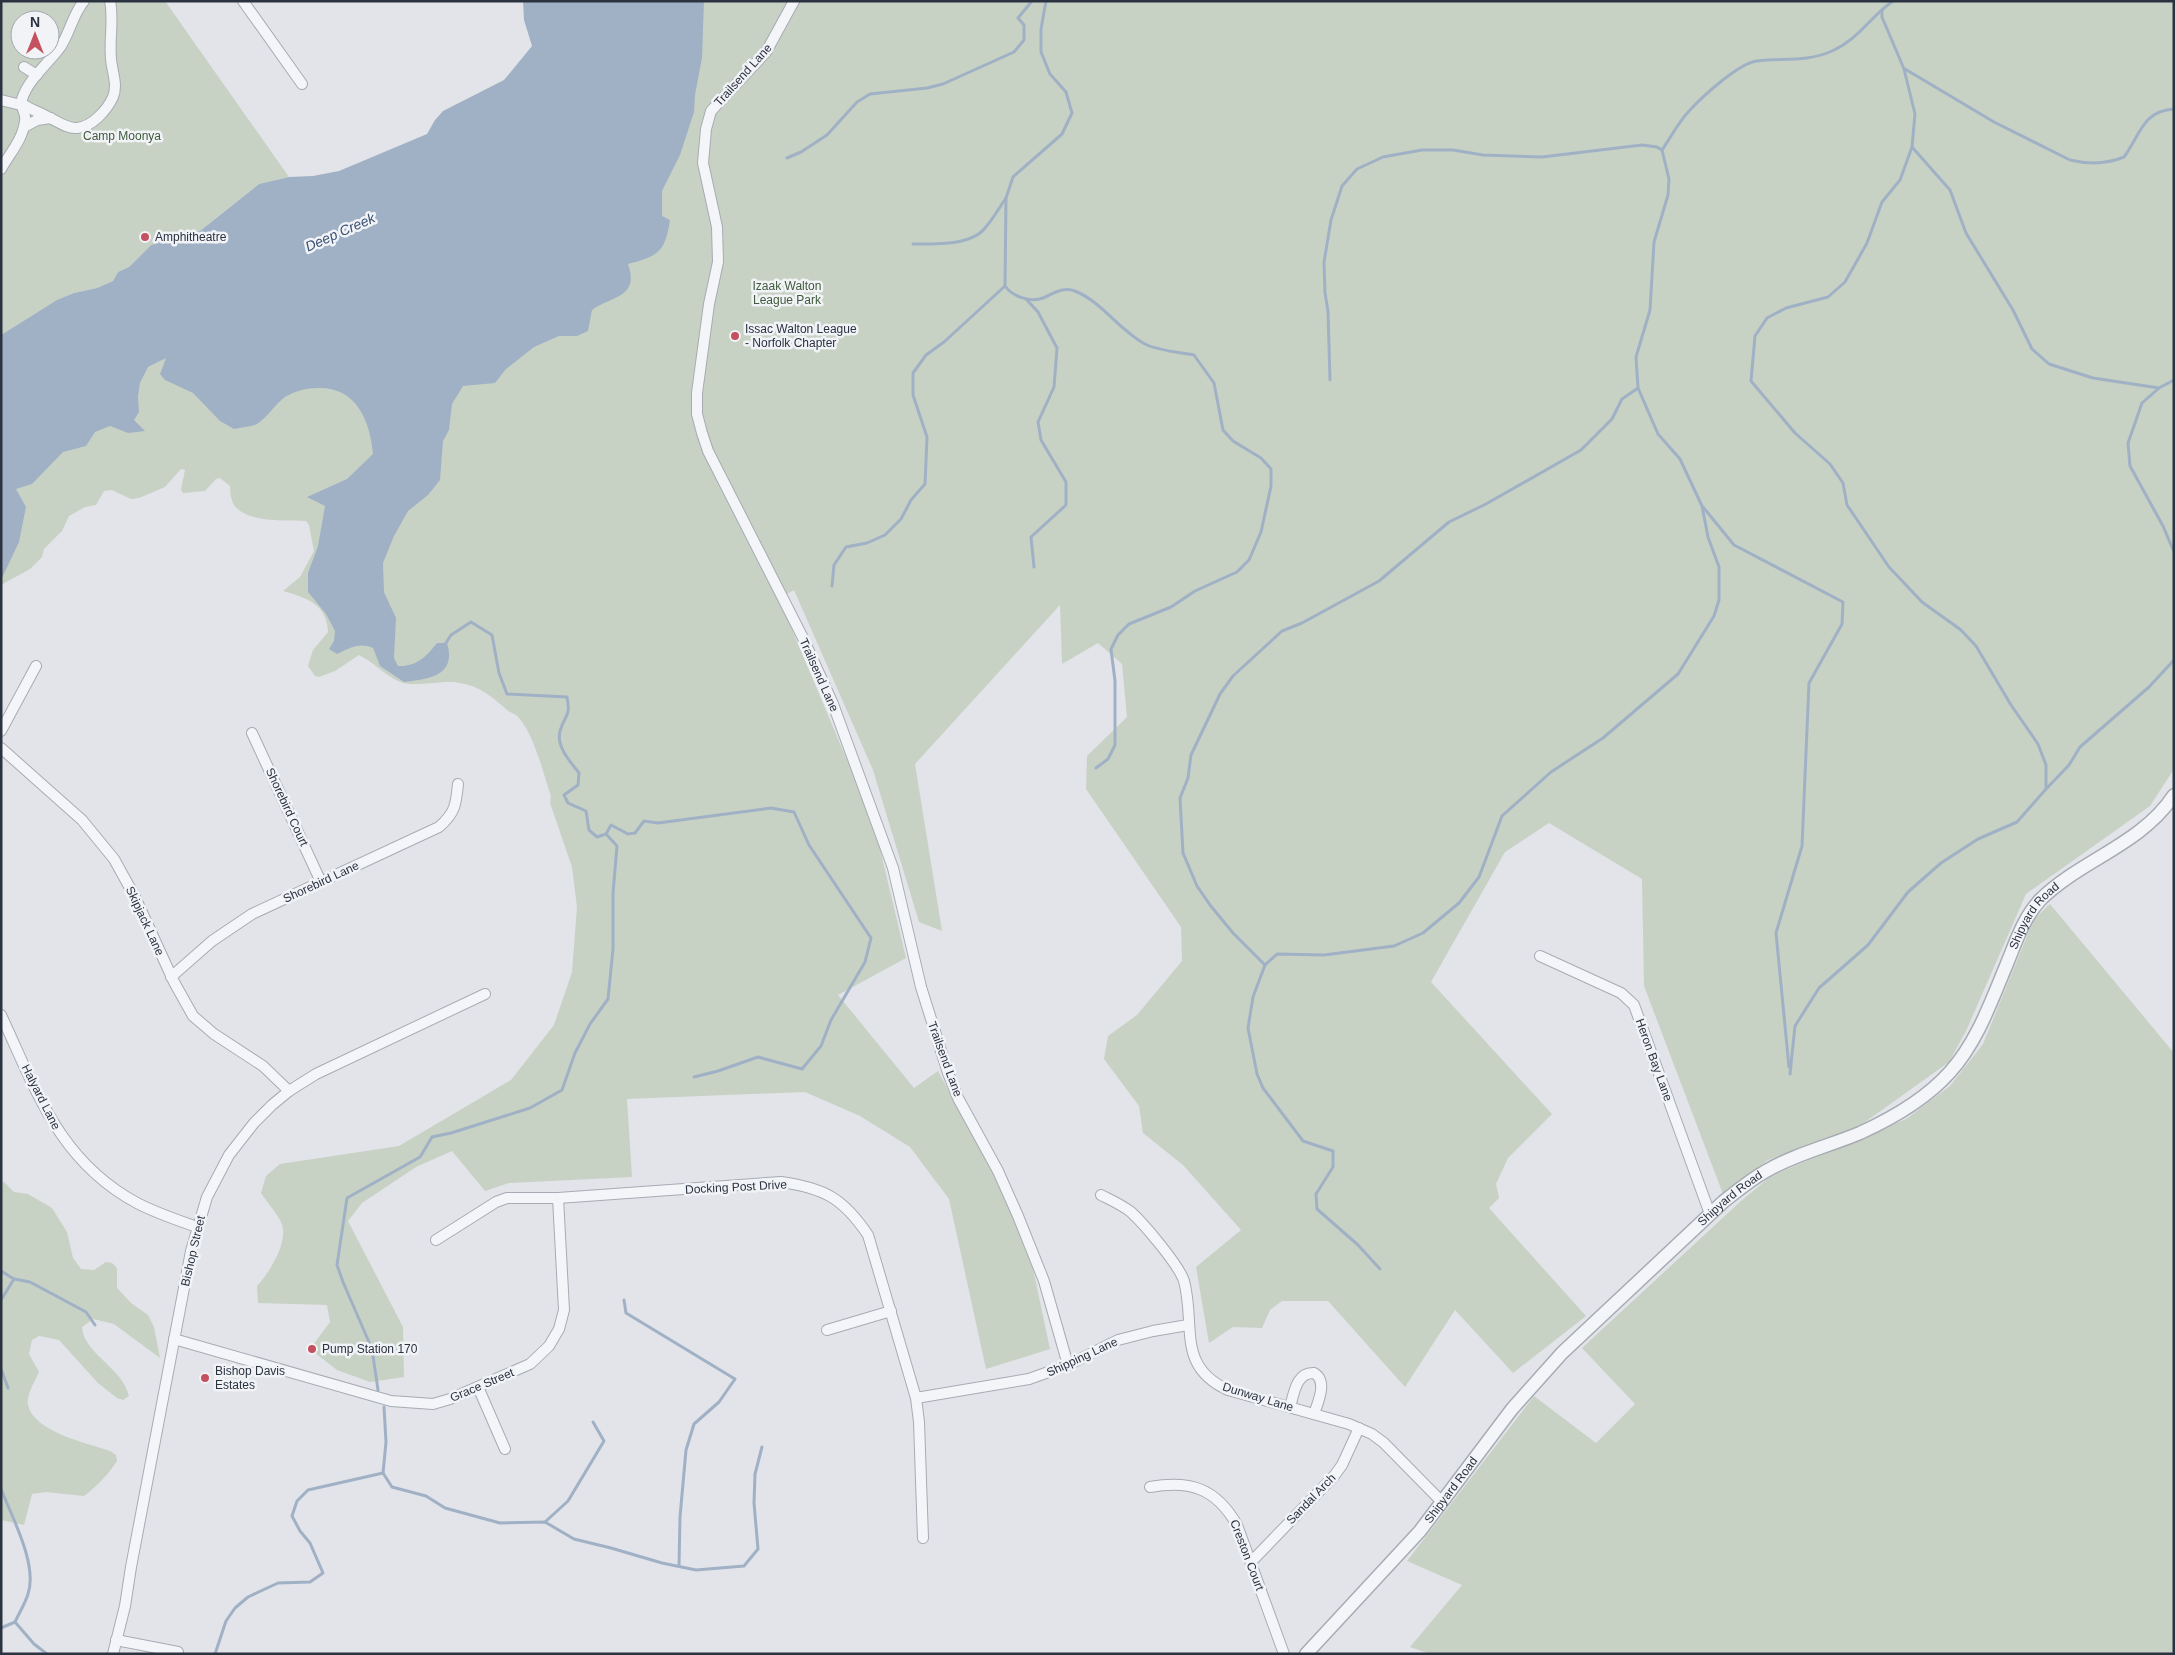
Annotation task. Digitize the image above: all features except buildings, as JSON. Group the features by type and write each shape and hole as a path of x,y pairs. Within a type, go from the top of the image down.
{"street":[{"path":"21,104 37,75 61,46 84,1"},
{"path":"1,100 21,104 75,128 90,124 113,98 115,87 111,59 110,26 113,14 110,1"},
{"path":"243,1 302,84"},
{"name":"Trailsend Lane","path":"794,1 766,52 711,111 707,122 703,163 718,227 718,262 701,356 697,393 698,414 702,433 711,458 802,638 833,704 893,868 914,961 948,1072 963,1107 998,1171 1018,1216 1044,1281 1068,1365"},
{"path":"24,67 37,75"},
{"path":"1,169 13,152 24,127 26,115 21,104"},
{"path":"24,127 37,120 51,118"},
{"path":"1,731 36,666"},
{"name":"Shorebird Court","path":"252,733 321,882"},
{"name":"Skipjack Lane","path":"1,748 82,820 114,859 135,897 171,977 187,1007 203,1026 263,1066 289,1091"},
{"name":"Shorebird Lane","path":"171,977 212,941 239,922 439,827 450,817 454,808 458,784"},
{"name":"Shipyard Road","path":"1306,1654 1397,1558 1512,1409 1562,1353 1710,1214 1746,1184 1766,1171 1880,1124 1938,1085 1964,1054 1977,1032 2020,932 2034,907 2068,877 2144,828 2174,795"},
{"name":"Heron Bay Lane","path":"1540,956 1622,993 1634,1005 1710,1214"},
{"name":"Bishop Street","path":"112,1654 128,1588 174,1339 197,1227 207,1197 229,1155 254,1123 289,1091 334,1064 485,994"},
{"name":"Halyard Lane","path":"1,1015 55,1128 82,1161 108,1185 136,1203 197,1227"},
{"name":"Docking Post Drive","path":"436,1240 507,1198 558,1198 781,1182 808,1186 826,1193 843,1205 868,1235 916,1398 919,1422 923,1538"},
{"name":"Dunway Lane","path":"1101,1195 1136,1217 1180,1271 1186,1292 1191,1347 1196,1363 1204,1375 1228,1390 1359,1428 1384,1443 1442,1502"},
{"name":"Grace Street","path":"174,1339 391,1401 433,1404 450,1399 530,1364 549,1346 558,1329 564,1310 558,1198"},
{"path":"827,1330 891,1311"},
{"name":"Shipping Lane","path":"916,1398 1029,1379 1068,1365 1118,1340 1188,1325"},
{"path":"1290,1407 1300,1378 1304,1374 1314,1373 1321,1380 1322,1386 1314,1414"},
{"path":"478,1387 505,1449"},
{"name":"Sandal Arch","path":"1251,1562 1334,1476 1342,1465 1359,1428"},
{"name":"Creston Court","path":"1150,1487 1180,1484 1206,1492 1218,1500 1230,1512 1237,1525 1284,1654"},
{"path":"116,1640 178,1652"}],"green space":[{"name":"Camp Moonya","path":"1,1 165,1 289,177 259,184 200,231 151,245 129,267 118,272 113,281 58,300 1,335"},
{"name":"Izaak Walton League Park","path":"684,1 2174,1 2174,769 2150,806 2026,894 1966,1031 1949,1062 1861,1125 1768,1160 1723,1194 1644,986 1642,879 1549,823 1505,852 1431,982 1552,1114 1508,1158 1496,1184 1499,1198 1489,1208 1586,1316 1513,1373 1455,1310 1405,1387 1328,1301 1282,1301 1270,1310 1262,1328 1233,1327 1209,1343 1196,1267 1241,1230 1183,1165 1143,1133 1139,1106 1104,1059 1108,1036 1137,1015 1182,961 1181,927 1086,789 1087,756 1127,717 1122,664 1098,643 1062,664 1060,605 915,764 942,931 919,922 873,770 794,590 779,599 874,824 906,958 838,995 914,1088 938,1071 1025,1231 1050,1349 986,1369 949,1199 910,1147 860,1116 805,1092 627,1099 632,1177 509,1183 485,1191 452,1151 416,1167 362,1203 348,1221 403,1327 404,1377 370,1382 337,1370 310,1349 330,1322 327,1305 258,1303 257,1286 277,1256 283,1238 281,1222 261,1193 266,1176 280,1164 399,1146 511,1080 554,1025 572,972 577,907 572,867 550,803 551,796 538,756 530,735 518,717 489,695 470,685 454,682 412,684 400,682 359,655 335,671 319,677 315,676 308,666 313,650 328,632 327,622 320,609 314,604 300,596 283,591 300,577 314,551 309,525 306,521 257,518 240,511 232,501 230,486 220,478 216,479 205,491 183,493 181,490 185,470 181,469 165,487 139,498 131,499 112,490 104,491 96,505 85,507 69,516 62,531 44,549 42,557 30,569 1,585 1,465 148,367 167,357"},
{"path":"2050,904 2174,1053 2174,1654 1430,1654 1410,1647 1462,1585 1407,1561 1534,1396 1596,1443 1635,1404 1582,1348 1741,1201 1771,1176 1906,1119 1950,1086 1983,1044 2034,919"},
{"path":"1,1182 4,1182 14,1192 28,1194 52,1208 67,1232 73,1258 81,1269 94,1270 106,1262 112,1263 117,1268 117,1288 131,1303 148,1315 154,1327 160,1358 114,1324 93,1319 82,1327 89,1345 125,1386 129,1396 123,1400 117,1398 98,1383 59,1340 39,1336 32,1340 29,1354 39,1372 28,1397 28,1405 32,1414 40,1422 63,1435 110,1451 116,1455 117,1461 102,1480 84,1496 46,1492 32,1494 24,1525 1,1520"}],"water":[{"name":"Deep Creek","path":"523,1 704,1 702,58 695,95 694,112 680,155 662,191 662,216 670,220 663,246 654,255 628,264 631,275 627,290 592,310 588,331 577,336 559,336 534,347 506,369 495,383 463,386 452,404 449,430 443,441 440,480 428,495 408,511 394,536 383,563 384,592 396,618 394,658 398,666 410,665 425,657 437,643 447,643 448,663 444,669 439,674 431,677 404,682 380,666 373,648 359,646 337,654 329,649 334,641 335,631 326,614 308,592 308,573 318,546 325,506 307,497 347,479 373,454 368,429 359,408 351,399 331,389 318,388 293,393 281,400 257,424 234,429 220,421 193,393 165,380 160,374 166,358 148,367 140,383 138,396 139,412 134,420 145,431 128,433 110,426 95,432 86,446 63,452 32,484 16,489 26,507 19,542 1,580 1,335 57,300 113,281 118,272 129,267 151,245 200,231 259,184 289,177 313,176 339,171 427,134 443,111 504,80 532,46 524,20"}],"waterway":[{"path":"787,158 801,152 827,135 857,102 870,94 927,88 943,84 1014,52 1024,40 1024,25 1018,18 1032,1"},
{"path":"832,586 834,565 846,547 867,543 885,535 901,519 911,500 925,484 927,437 913,395 913,373 926,355 944,342 1005,286 1006,198 1013,177 1062,134 1072,113 1066,92 1050,74 1041,52 1041,29 1046,1"},
{"path":"1380,1269 1358,1245 1317,1209 1316,1194 1333,1167 1333,1151 1303,1141 1263,1088 1257,1074 1248,1028 1253,997 1265,965 1277,954 1324,955 1394,946 1423,933 1459,903 1479,877 1502,816 1551,772 1603,738 1678,674 1714,616 1719,600 1719,567 1708,537 1702,506 1680,459 1658,434 1638,388 1636,357 1650,310 1654,242 1668,195 1669,179 1662,150 1686,114 1731,74 1749,63 1757,61 1814,57 1832,51 1850,40 1893,1"},
{"path":"1790,1074 1795,1026 1819,988 1868,945 1908,892 1941,863 1978,839 2017,822 2046,789 2046,765 2038,744 2011,705 1976,646 1961,630 1922,602 1889,567 1847,505 1843,483 1830,464 1795,433 1751,381 1755,336 1767,318 1786,308 1828,297 1845,282 1867,243 1882,202 1900,180 1912,147 1915,114 1904,69 1882,17 1882,10"},
{"path":"1905,69 1994,122 2070,160 2090,163 2124,157 2148,120 2155,114 2174,109"},
{"path":"1330,380 1328,311 1325,293 1324,262 1331,220 1342,186 1357,169 1383,157 1422,150 1453,150 1483,155 1542,157 1642,145 1657,147 1662,150"},
{"path":"1912,147 1950,190 1966,233 2013,310 2032,349 2049,364 2093,378 2159,388"},
{"path":"913,244 952,243 971,238 985,228 1006,198"},
{"path":"1005,286 1017,296 1033,300 1066,289 1075,291 1094,302 1145,344 1163,350 1194,355 1214,383 1223,430 1233,441 1261,458 1271,469 1271,486 1261,532 1249,560 1237,572 1195,591 1171,607 1129,624 1118,635 1111,649 1115,681 1115,745 1108,759 1096,768"},
{"path":"1026,299 1038,312 1057,348 1054,387 1038,422 1041,440 1066,482 1066,505 1031,537 1034,567"},
{"path":"2174,380 2159,388 2142,403 2128,443 2130,466 2163,526 2174,552"},
{"path":"1265,965 1233,933 1210,905 1197,886 1183,853 1180,798 1188,778 1191,755 1220,694 1233,676 1282,631 1302,623 1379,581 1449,522 1486,504 1581,450 1612,419 1622,399 1638,388"},
{"path":"1703,507 1734,545 1843,602 1842,624 1809,683 1802,846 1776,933 1789,1067"},
{"path":"444,646 451,635 471,622 492,635 499,673 507,694 567,697 568,712 559,737 565,754 579,773 578,785 564,795 568,803 586,811 589,830 597,837 606,834 611,825 628,834 635,833 644,821 658,823 771,808 794,812 809,845 871,938 865,962 831,1020 821,1046 802,1069 758,1057 694,1077"},
{"path":"2047,788 2069,765 2080,747 2149,687 2174,660"},
{"path":"378,1390 372,1349 337,1265 347,1198 420,1157 432,1137 451,1133 530,1108 562,1090 575,1053 590,1024 608,999 613,949 613,893 617,846 606,834"},
{"path":"1,1271 14,1279 30,1282 86,1312 95,1325"},
{"path":"1,1300 14,1279"},
{"path":"624,1300 626,1313 735,1379 719,1402 694,1424 686,1450 680,1517 679,1566"},
{"path":"1,1369 8,1388"},
{"path":"384,1407 386,1442 383,1473 392,1487 426,1496 445,1508 500,1523 545,1522 574,1539 662,1563 696,1570 744,1566 758,1549 754,1503 755,1474 762,1447"},
{"path":"545,1522 568,1501 604,1441 593,1422"},
{"path":"215,1654 226,1621 235,1608 248,1597 278,1583 310,1582 323,1573 310,1543 300,1531 292,1516 297,1501 308,1490 383,1473"},
{"path":"1,1489 17,1527 30,1569 27,1598 15,1622 1,1628"},
{"path":"15,1622 34,1644 47,1654"}],"place":[{"name":"Amphitheatre","path":"145,237"},
{"name":"Issac Walton League - Norfolk Chapter","path":"735,336"},
{"name":"Pump Station 170","path":"312,1349"},
{"name":"Bishop Davis Estates","path":"205,1378"}]}
